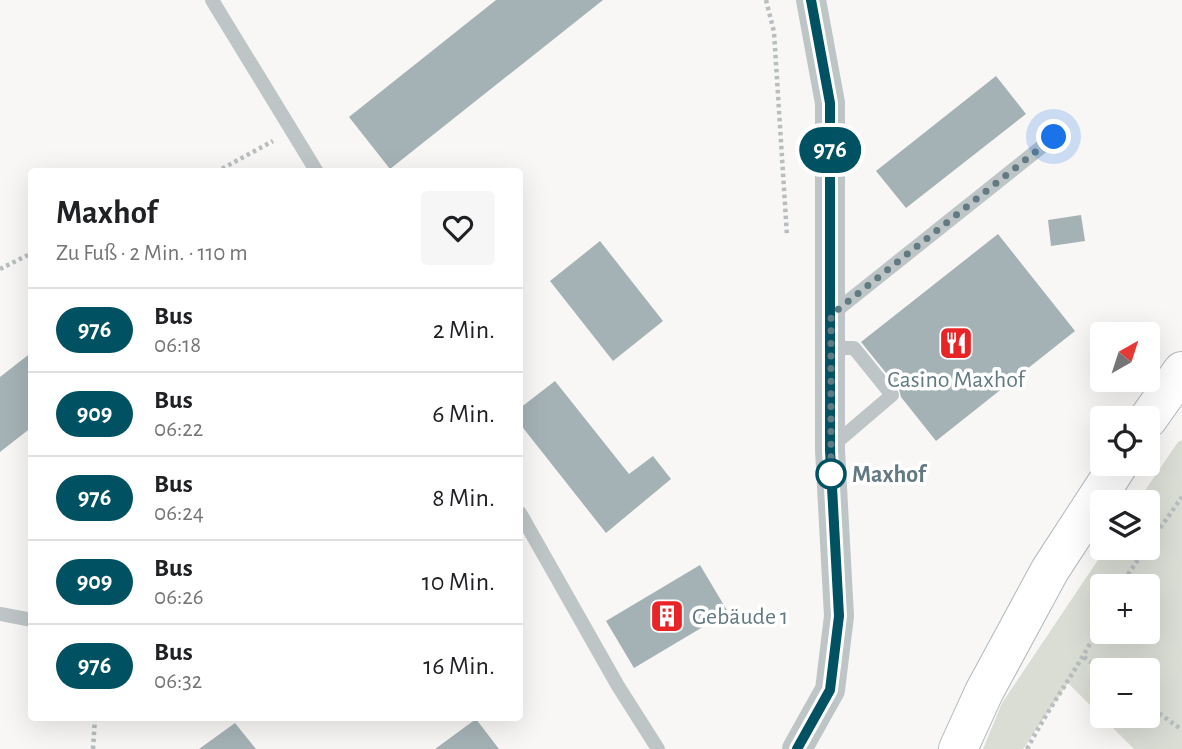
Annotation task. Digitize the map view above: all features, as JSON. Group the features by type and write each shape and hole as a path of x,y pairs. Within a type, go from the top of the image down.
{"main road":[{"path":"1157,406 1182,371"},
{"path":"958,749 1050,570 1111,476"}],"street":[{"path":"797,749 830,690 839,616 830,448 830,103 811,0"}],"lane":[{"path":"212,0 315,168"},
{"path":"831,315 1054,137"},
{"path":"830,448 892,395 854,348 831,348"},
{"path":"523,518 618,686 658,749"},
{"path":"0,614 28,619"}],"path":[{"path":"766,0 774,32 787,236"},
{"path":"223,168 292,130"},
{"path":"0,269 28,255"},
{"path":"1160,527 1182,496"},
{"path":"1027,749 1046,712 1090,644"},
{"path":"1084,657 1090,662"},
{"path":"1160,714 1182,730"},
{"path":"93,749 94,721"}],"shaded area":[{"path":"1182,440 1182,749 1134,749 1113,728 1160,728 1160,658 1090,658 1090,705 1068,683 1023,749 983,749 1002,703 1098,560 1160,560 1160,490 1145,490 1155,476 1160,476 1160,468"}],"building":[{"path":"496,0 603,0 391,168 349,117"},
{"path":"996,76 1026,114 906,208 876,171"},
{"path":"1081,215 1085,241 1051,246 1048,220"},
{"path":"998,234 1075,331 936,441 861,342"},
{"path":"600,241 663,321 613,361 550,281"},
{"path":"28,355 28,430 0,452 0,377"},
{"path":"555,381 629,474 653,456 671,479 606,533 523,428 523,406"},
{"name":"Gebäude 1","path":"700,565 728,612 634,668 606,621"},
{"path":"473,721 478,721 499,749 435,749"},
{"path":"235,723 256,749 199,749"}],"bus line":[{"name":"976","path":"797,749 830,690 839,616 830,450 830,103 811,0"}],"place":[{"name":"Casino Maxhof","path":"956,343"},
{"name":"Maxhof","path":"831,474"},
{"name":"Gebäude 1","path":"667,616"}],"route":[{"path":"831,474 831,478 830,450 831,315 1054,137"}]}
